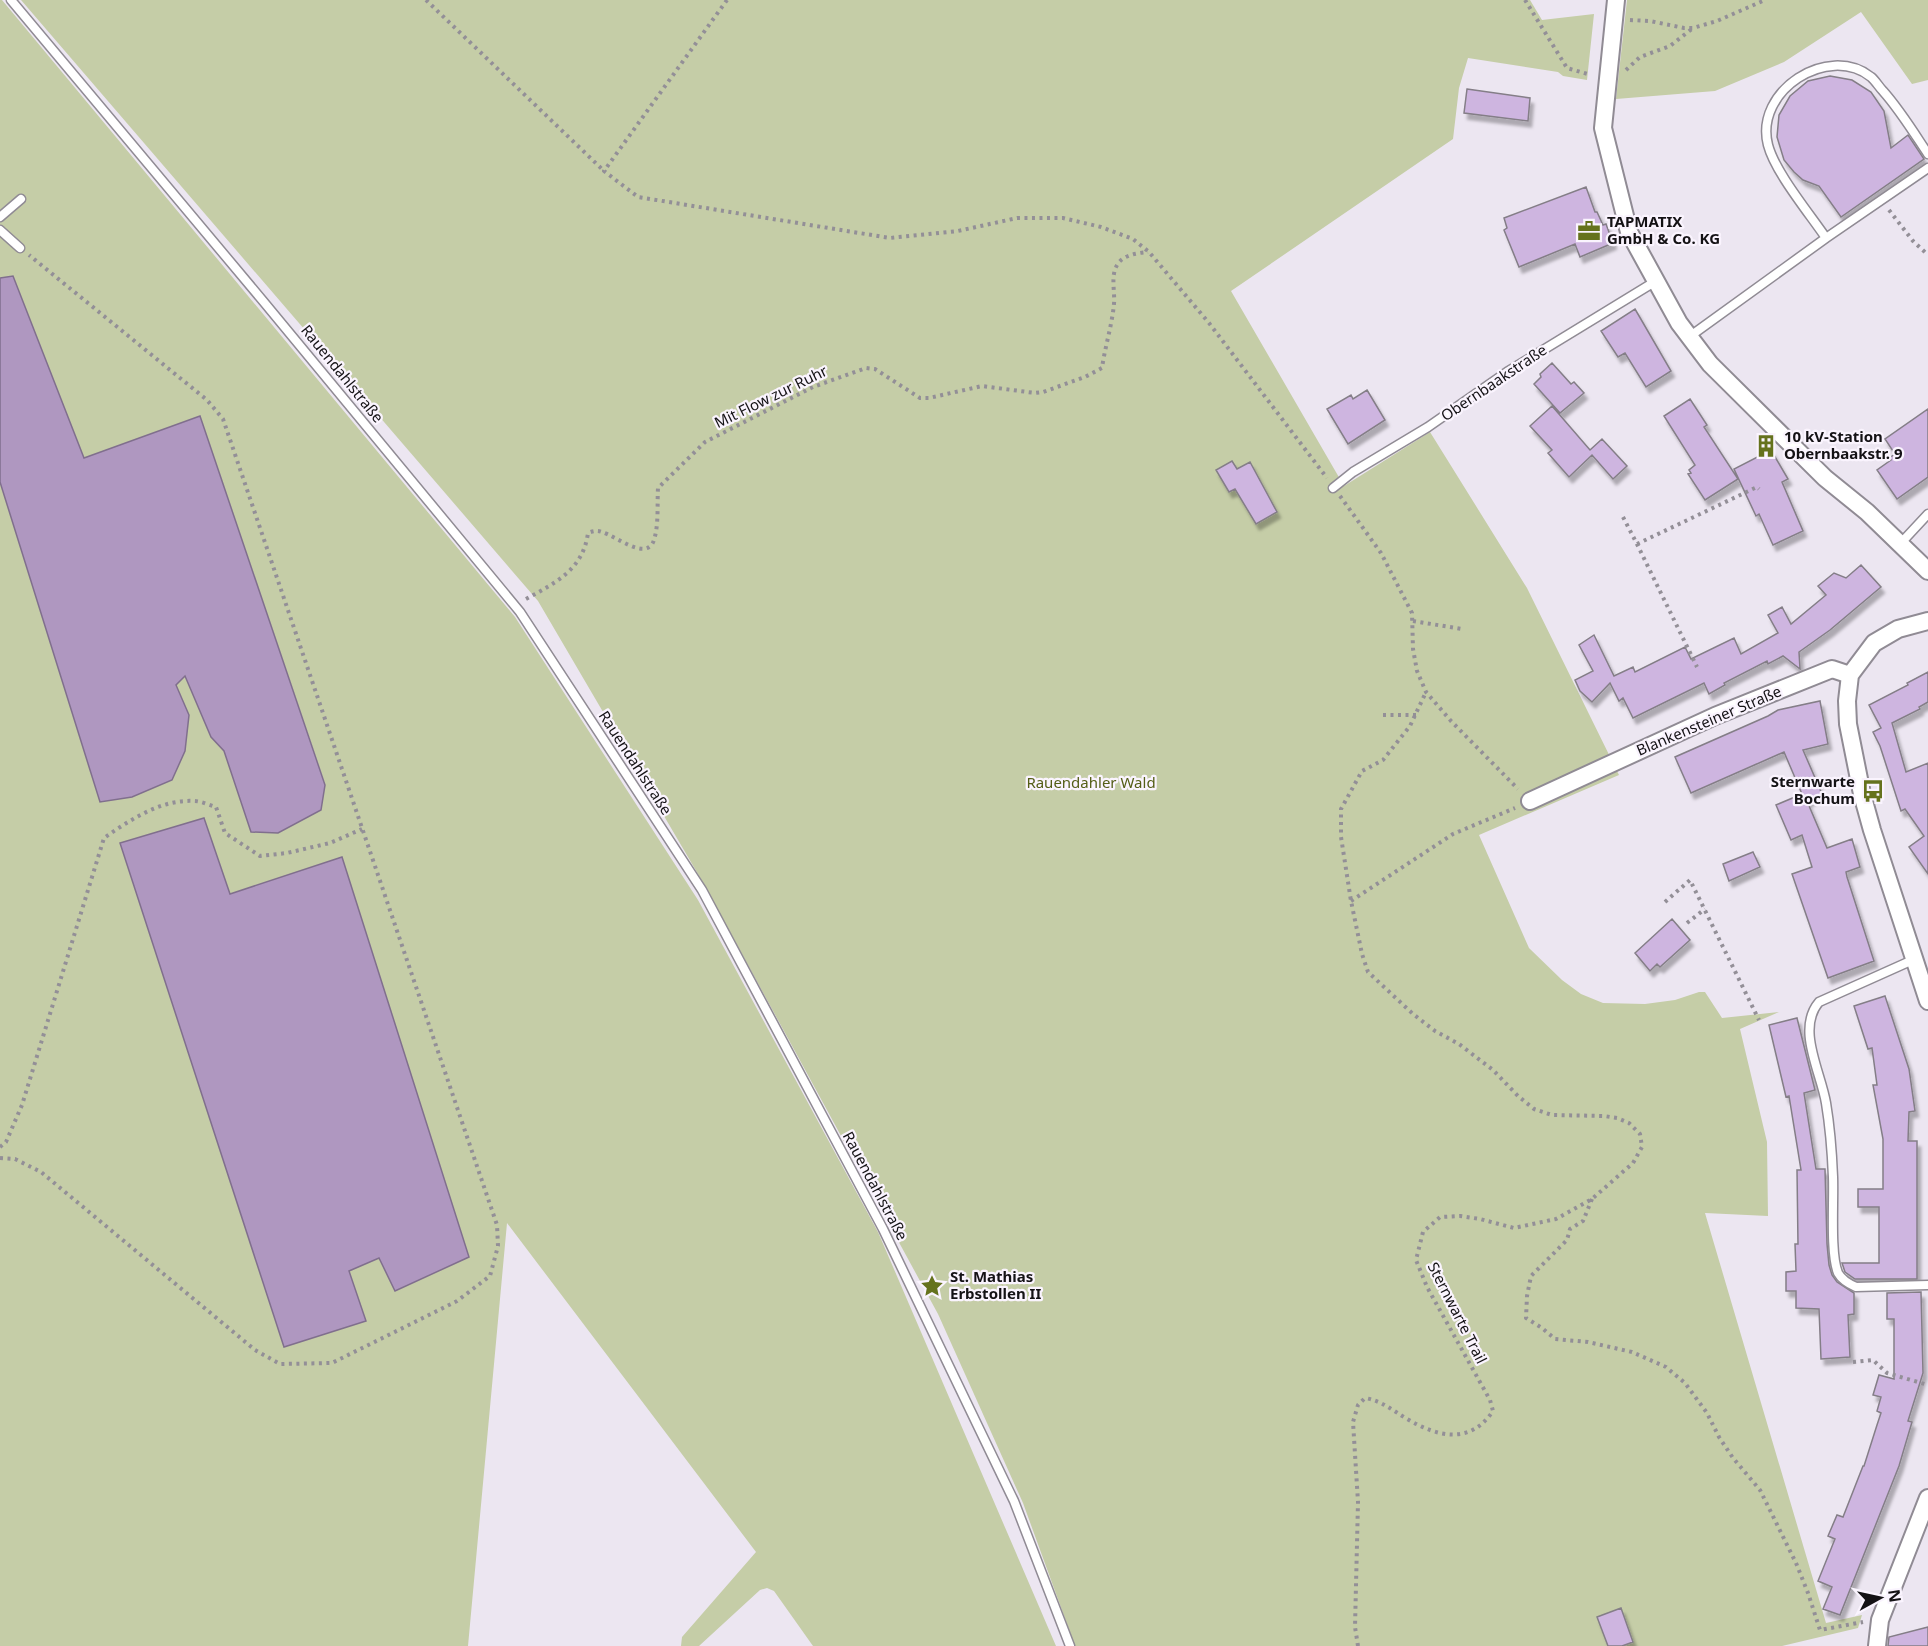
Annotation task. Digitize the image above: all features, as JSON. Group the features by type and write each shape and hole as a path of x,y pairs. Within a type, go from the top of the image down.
{"street":[{"path":"1616,0 1603,128 1629,231 1656,281 1689,338 1710,364 1825,478 1867,512 1928,571"},
{"path":"1928,621 1898,629 1874,643 1850,675 1847,701 1848,724 1862,794 1928,1001"},
{"name":"Blankensteiner Straße","path":"1530,801 1565,776 1832,669 1850,675"},
{"path":"1877,1646 1880,1620 1928,1498"}],"lane":[{"name":"Rauendahlstraße","path":"11,0 263,300 515,606 702,890 878,1218 1014,1501 1070,1646"},
{"path":"1826,238 1775,164 1768,143 1767,122 1773,102 1785,86 1814,70 1828,66 1856,70 1871,77 1894,104 1928,154"},
{"path":"1689,338 1826,238 1928,168"},
{"path":"0,217 21,199"},
{"path":"0,231 20,248"},
{"name":"Obernbaakstraße","path":"1333,488 1353,472 1428,427 1507,372 1656,281"},
{"path":"1900,544 1928,514"},
{"path":"1914,959 1820,1002 1813,1010 1809,1035 1826,1101 1833,1175 1834,1256 1839,1275 1848,1284 1856,1287 1928,1285"}],"path":[{"path":"426,0 604,171 638,197 890,237 958,231 1017,218 1063,219 1101,227 1133,239 1149,252 1209,323 1381,553 1412,613 1413,649 1417,671 1426,692 1451,722 1530,801 1452,834 1351,901"},
{"path":"604,171 727,0"},
{"path":"1525,0 1567,68 1575,72 1607,78 1621,74 1640,57 1670,46 1693,28"},
{"path":"1614,19 1650,21 1693,28 1718,21 1765,0"},
{"path":"1897,220 1913,241 1928,255"},
{"path":"0,1158 15,1160 40,1172 255,1350 280,1364 332,1363 457,1301 490,1276 498,1246 497,1225 223,419 207,400 20,248"},
{"name":"Mit Flow zur Ruhr","path":"515,606 559,581 575,566 588,533 602,531 639,549 652,546 655,537 658,488 674,472 705,442 813,387 866,368 875,369 920,398 982,386 1043,392 1094,374 1102,368 1114,304 1116,266 1123,259 1134,254 1149,252"},
{"path":"1637,544 1757,486 1759,489"},
{"path":"1623,517 1697,667"},
{"path":"1413,621 1462,629"},
{"name":"Sternwarte Trail","path":"1358,1646 1355,1628 1358,1502 1353,1422 1358,1405 1365,1398 1375,1400 1422,1427 1441,1434 1459,1435 1473,1431 1486,1422 1493,1411 1490,1400 1427,1287 1416,1260 1423,1232 1440,1217 1460,1216 1514,1228 1556,1219 1592,1199 1633,1163 1642,1147 1640,1134 1629,1123 1617,1118 1552,1115 1534,1108 1518,1096 1493,1070 1460,1044 1435,1031 1413,1014 1368,972 1351,901 1341,837 1341,808 1362,771 1383,760 1410,726 1426,692"},
{"path":"1383,715 1416,715"},
{"path":"0,1147 6,1142 22,1105 104,838 133,818 165,805 194,801 216,807 225,833 260,856 287,853 330,843 362,829"},
{"path":"1665,902 1690,880 1759,1020"},
{"path":"1687,923 1705,909"},
{"path":"1592,1199 1583,1221 1570,1228 1567,1240 1531,1276 1526,1318 1555,1339 1588,1342 1632,1352 1666,1367 1685,1383 1707,1413 1733,1458 1760,1490 1796,1563 1820,1630 1880,1620"},
{"path":"1853,1362 1873,1360 1887,1373 1928,1385"}],"green space":[{"path":"0,0 515,617 698,900 878,1232 1056,1646 813,1646 774,1591 767,1588 760,1590 699,1646 681,1646 682,1637 756,1552 507,1223 468,1646 0,1646 0,482 100,802 172,780 185,750 189,715 176,685 186,675 211,737 224,751 251,832 321,810 325,784 200,416 84,459 13,276 0,278"},
{"name":"Rauendahler Wald","path":"21,0 1530,0 1542,20 1594,14 1587,80 1563,76 1558,72 1468,58 1459,88 1453,139 1231,291 1344,486 1430,432 1527,588 1619,775 1479,835 1529,948 1562,980 1581,994 1603,1003 1645,1004 1675,1000 1705,992 1722,1018 1779,1012 1740,1029 1767,1142 1768,1216 1705,1213 1826,1623 1862,1615 1858,1628 1782,1646 1075,1646 1023,1503 938,1314 705,886 538,601"},
{"path":"1627,0 1928,0 1928,80 1912,84 1861,12 1784,62 1715,91 1616,99"}],"shaded area":[{"path":"13,276 84,458 200,416 325,785 321,810 278,833 251,832 224,751 211,737 185,676 176,685 189,715 185,751 172,780 132,797 100,802 0,482 0,278"},
{"path":"204,818 230,894 342,857 469,1257 395,1291 379,1258 349,1271 366,1321 284,1347 120,843"}],"building":[{"path":"1830,76 1852,80 1871,92 1884,111 1891,148 1908,135 1924,159 1841,217 1819,186 1803,180 1784,160 1777,137 1779,115 1790,96 1808,81"},
{"path":"1467,89 1530,98 1528,121 1464,113"},
{"path":"1586,187 1595,212 1603,225 1606,224 1613,243 1580,257 1575,244 1519,267 1504,230 1507,228 1504,218"},
{"path":"1635,309 1671,371 1646,387 1625,353 1618,357 1601,331"},
{"path":"1552,363 1571,384 1574,382 1584,393 1560,413 1534,384 1541,377 1540,374"},
{"path":"1367,390 1385,420 1348,444 1327,409 1351,395 1353,399"},
{"path":"1690,399 1707,425 1704,427 1738,479 1705,500 1688,474 1695,465 1664,416"},
{"path":"1552,406 1590,450 1602,439 1627,466 1613,479 1592,455 1569,477 1548,453 1552,450 1530,426"},
{"path":"1928,409 1928,477 1897,499 1877,470 1891,460 1889,458 1895,454 1885,439"},
{"path":"1771,450 1788,479 1782,482 1803,531 1773,545 1759,514 1756,516 1734,469"},
{"path":"1232,461 1237,469 1250,462 1277,512 1256,524 1235,489 1229,492 1216,470"},
{"path":"1861,565 1881,587 1830,630 1799,652 1800,669 1783,656 1768,664 1767,661 1724,683 1725,685 1709,694 1704,683 1633,718 1623,698 1619,701 1610,683 1592,702 1580,691 1575,680 1593,671 1579,645 1594,635 1614,676 1633,667 1635,672 1685,647 1691,659 1734,638 1741,654 1778,633 1768,615 1782,607 1791,624 1826,595 1818,586 1834,573 1846,578"},
{"path":"1928,672 1928,702 1919,707 1920,709 1892,723 1906,772 1928,763 1928,874 1909,847 1924,836 1905,809 1901,811 1880,746 1873,732 1881,728 1869,705"},
{"path":"1820,701 1828,744 1803,750 1822,794 1807,801 1827,848 1852,839 1860,867 1846,872 1874,961 1828,978 1792,874 1812,867 1802,835 1791,840 1776,805 1802,794 1784,752 1691,793 1675,757 1778,710"},
{"path":"1753,852 1760,867 1729,881 1723,864"},
{"path":"1672,919 1690,940 1660,967 1657,964 1650,971 1635,953"},
{"path":"1885,996 1909,1069 1915,1111 1909,1112 1908,1141 1917,1141 1917,1279 1855,1279 1845,1272 1842,1263 1879,1263 1879,1207 1858,1207 1858,1189 1883,1189 1883,1139 1873,1085 1877,1085 1872,1048 1868,1049 1854,1006"},
{"path":"1797,1018 1815,1090 1804,1093 1816,1169 1825,1169 1829,1265 1837,1282 1854,1293 1854,1314 1848,1315 1850,1357 1821,1359 1819,1309 1796,1308 1796,1291 1786,1291 1786,1272 1796,1271 1797,1170 1801,1170 1789,1096 1786,1097 1769,1025"},
{"path":"1921,1292 1923,1373 1908,1421 1912,1422 1899,1466 1840,1615 1823,1609 1832,1587 1818,1581 1835,1539 1828,1536 1837,1515 1843,1517 1864,1466 1881,1413 1877,1411 1881,1397 1873,1395 1879,1375 1894,1379 1894,1319 1887,1319 1887,1293"},
{"path":"1621,1608 1633,1642 1622,1646 1608,1646 1597,1617"},
{"path":"1928,1627 1928,1646 1888,1646 1889,1637"}],"place":[{"name":"TAPMATIX GmbH & Co. KG","path":"1589,231"},
{"name":"10 kV-Station Obernbaakstr. 9","path":"1766,446"},
{"name":"Sternwarte Bochum","path":"1873,791"},
{"name":"St. Mathias Erbstollen II","path":"932,1286"}]}
